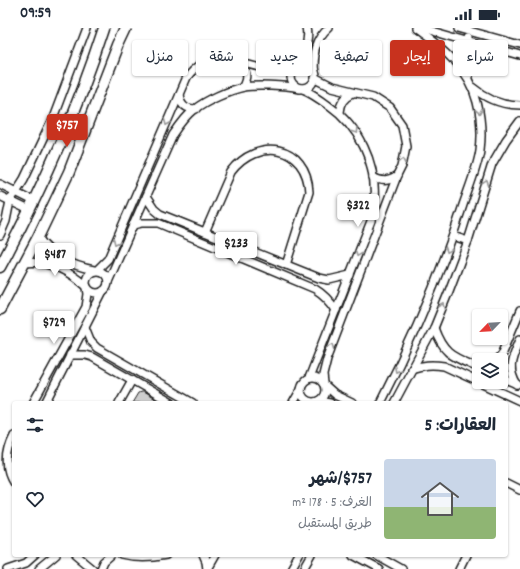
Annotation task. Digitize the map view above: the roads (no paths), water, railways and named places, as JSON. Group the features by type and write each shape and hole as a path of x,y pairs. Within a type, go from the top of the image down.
{"main road":[{"path":"0,267 31,206 69,125 94,60 104,28"},
{"path":"0,309 38,237 71,166 118,44 126,28"},
{"path":"53,160 62,158 66,159 71,166"}],"street":[{"path":"0,235 6,221 10,201 24,179 53,118 87,28"},
{"path":"307,28 307,40"},
{"path":"47,401 103,291 107,287 173,135 196,109 226,93 243,87 279,86 301,89 311,86 314,76 314,54 320,37 329,28"},
{"path":"415,28 446,51 458,64 470,83 486,97 504,104 520,105"},
{"path":"421,28 464,40"},
{"path":"459,28 471,30 520,45"},
{"path":"468,40 471,30"},
{"path":"508,53 520,56"},
{"path":"33,401 86,307 88,294 85,281 86,276 105,263 111,252 186,78 196,67"},
{"path":"312,70 314,76 332,87 373,97 390,108 402,126 406,146 402,166 327,359 323,375 325,385 324,396 315,401"},
{"path":"243,87 247,81 247,76"},
{"path":"292,76 291,78 295,86 314,94 340,112 352,126 362,142 369,159 373,177 374,199 371,222 309,378 304,382 294,401"},
{"path":"381,401 407,349 438,277 480,152 480,118 477,101 469,76"},
{"path":"340,112 340,106 343,100 353,93"},
{"path":"179,95 180,101 184,106 190,109 196,109"},
{"path":"395,401 434,328 468,240 492,164 506,140 520,121"},
{"path":"205,232 231,172 236,164 244,158 259,151 275,150 290,156 302,166 309,181 309,192 286,265"},
{"path":"373,177 385,182 392,180 397,176"},
{"path":"0,184 15,192 31,206"},
{"path":"0,196 10,201 31,206"},
{"path":"146,197 154,210 160,214 308,274 329,280 350,275"},
{"path":"133,225 142,223 158,223 304,284 324,294 331,301 336,310"},
{"path":"453,236 468,240"},
{"path":"38,237 42,244 55,255 84,268 96,270 105,274 108,282"},
{"path":"243,259 247,249"},
{"path":"24,263 42,262 50,264 78,279 95,293 103,291"},
{"path":"304,284 308,274"},
{"path":"502,353 520,310"},
{"path":"85,327 89,338 97,348 190,401"},
{"path":"434,328 442,347 449,355 472,365"},
{"path":"518,386 512,377 510,367 520,339"},
{"path":"70,356 85,355 92,357 169,401"},
{"path":"411,369 422,365 433,364 444,366 520,401"},
{"path":"309,378 318,378 335,395 348,401"},
{"path":"120,401 132,380"},
{"path":"508,381 518,386"},
{"path":"301,389 304,397 311,401"},
{"path":"178,401 181,396"},
{"path":"12,443 7,454 7,463 12,479"},
{"path":"508,484 520,490"},
{"path":"8,569 26,563 33,557"},
{"path":"39,569 54,557"},
{"path":"78,557 93,569"},
{"path":"102,569 104,562 110,557"},
{"path":"129,557 155,557"},
{"path":"204,557 207,569"},
{"path":"207,569 214,557"},
{"path":"291,569 298,557"},
{"path":"304,569 312,557"},
{"path":"357,557 376,568"},
{"path":"460,569 465,557"},
{"path":"388,558 401,569"}]}
